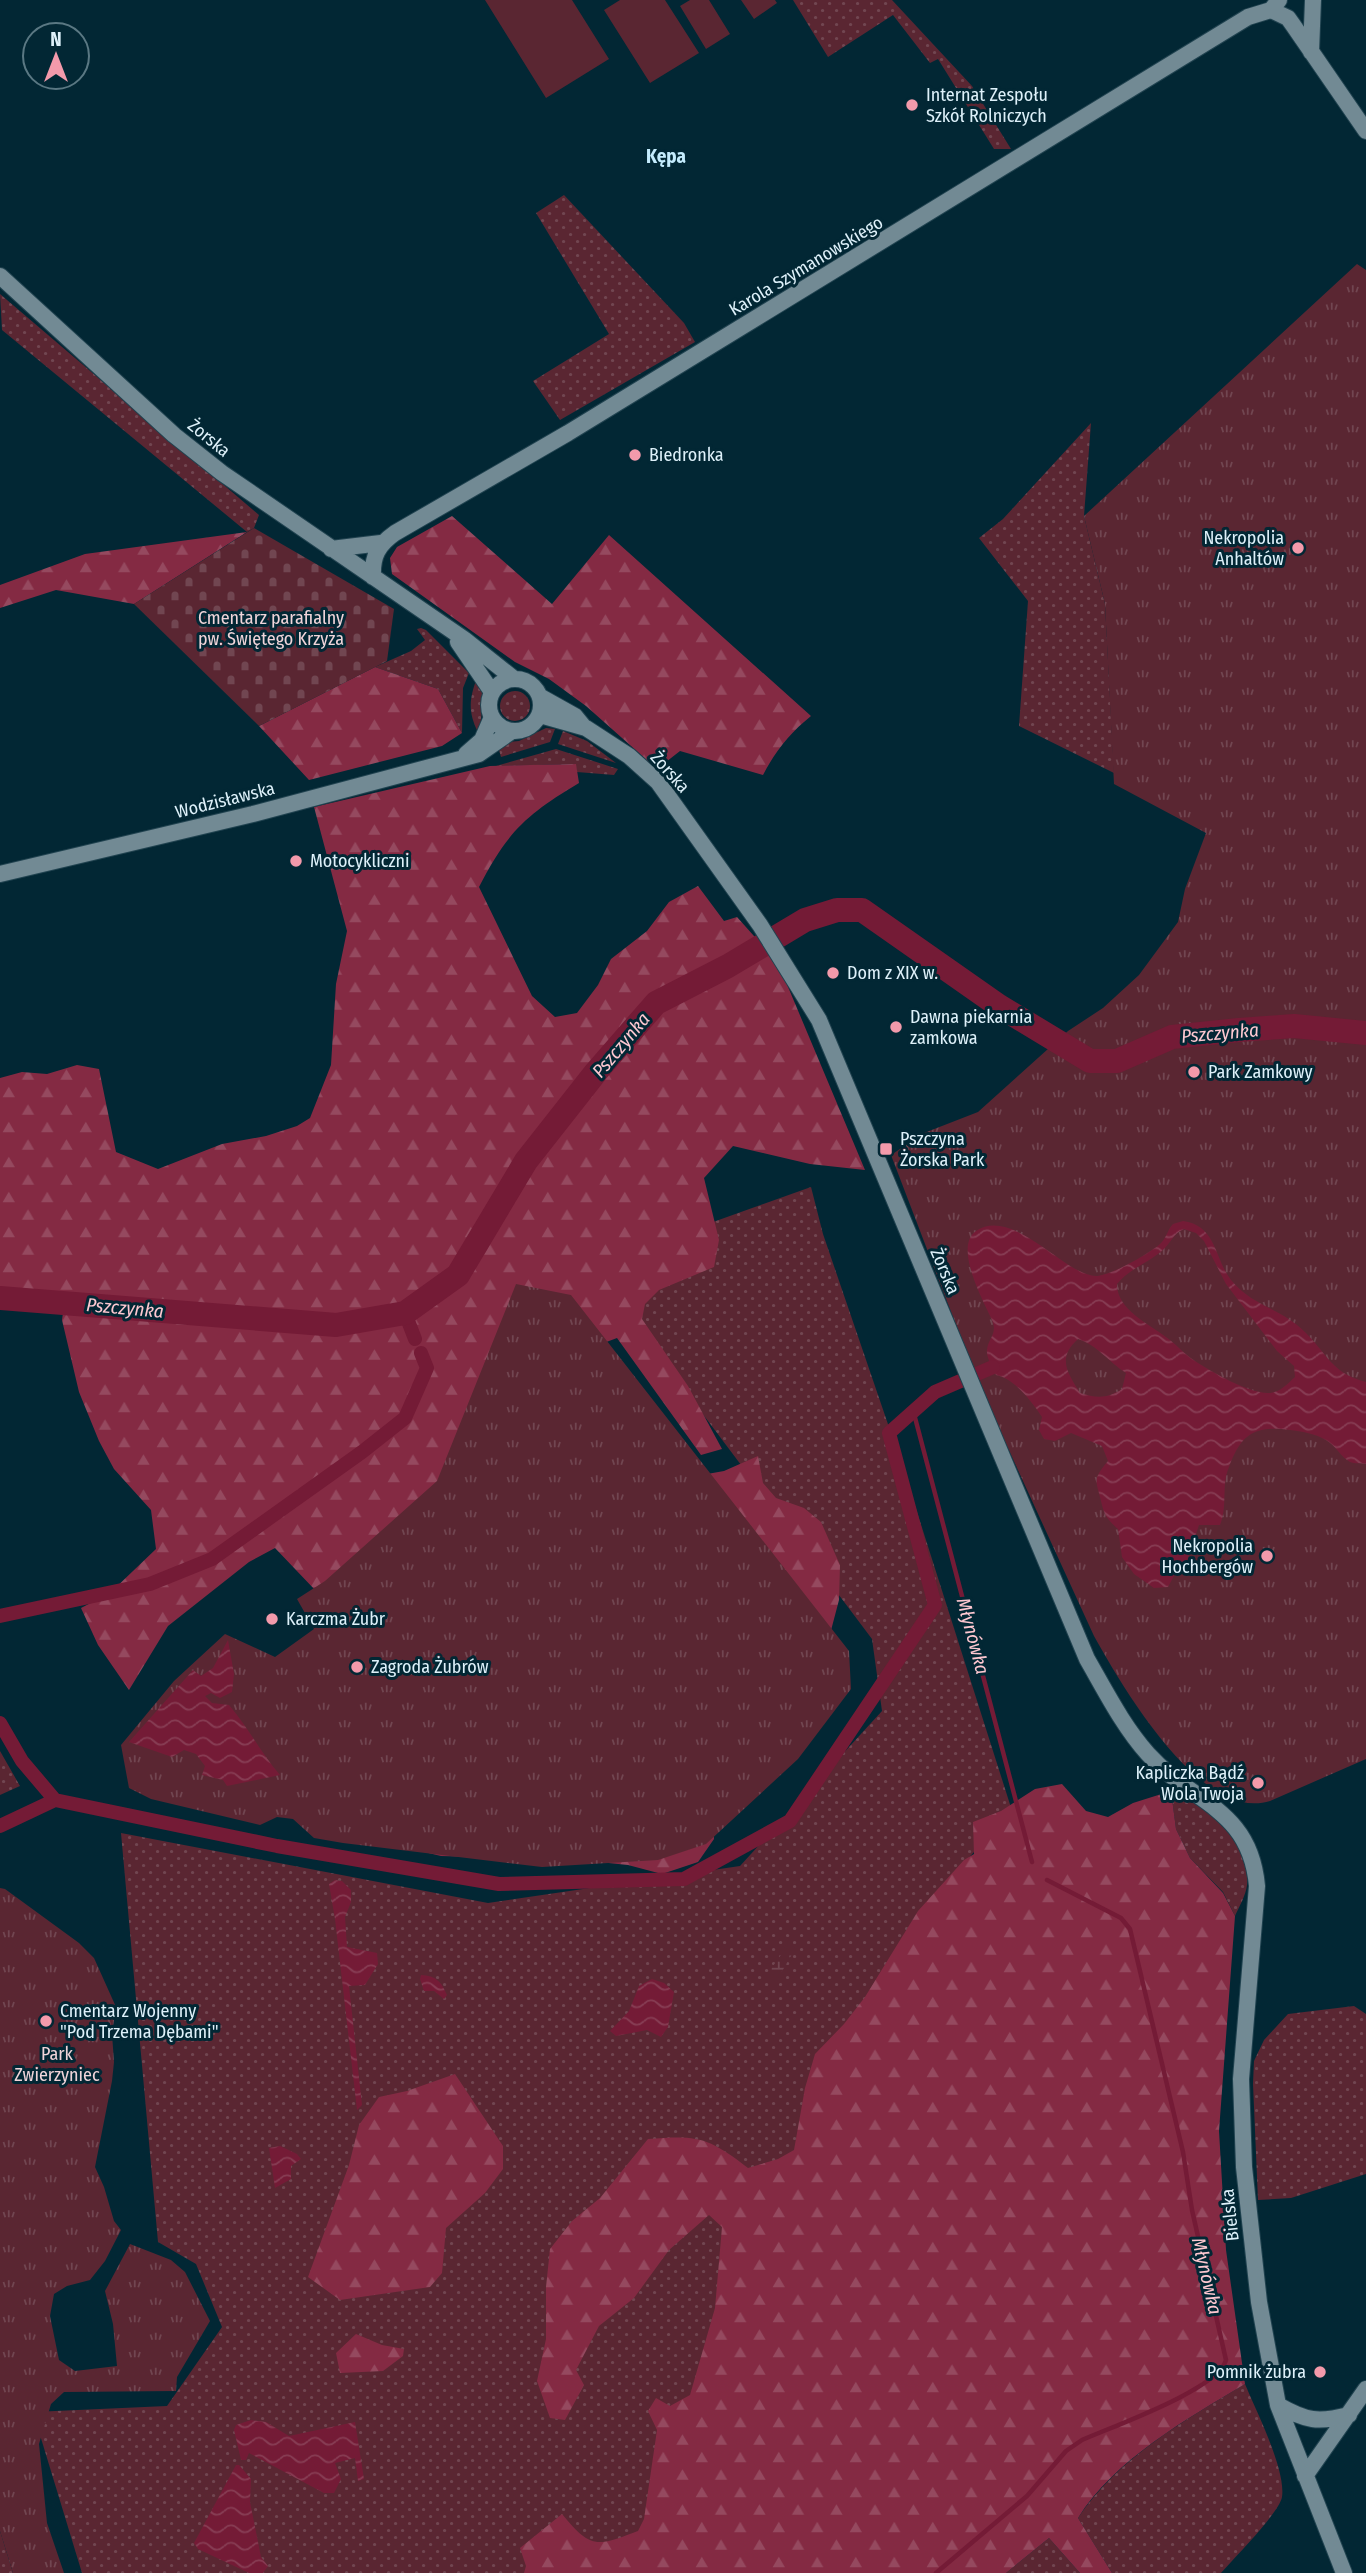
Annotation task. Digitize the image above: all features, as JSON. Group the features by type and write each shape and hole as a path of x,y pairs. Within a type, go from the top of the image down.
{"main road":[{"path":"1311,52 1313,0"},
{"path":"1275,5 1288,18 1366,131"},
{"name":"Karola Szymanowskiego","path":"381,542 560,438 1248,17 1275,5"},
{"name":"Żorska","path":"0,275 174,435 222,473 448,629 513,678"},
{"path":"331,549 381,542"},
{"path":"373,577 373,559 381,542"},
{"name":"Żorska","path":"448,629 492,692"},
{"path":"513,678 530,683 541,697 540,715 529,727 512,731 497,724 489,709 492,692 505,680 513,678"},
{"name":"Żorska","path":"541,697 575,716 586,728 629,756 658,782 778,952 819,1020 1087,1659 1133,1736 1149,1755 1166,1772 1222,1812 1247,1841"},
{"name":"Żorska","path":"540,715 586,728"},
{"name":"Wodzisławska","path":"458,760 482,740 492,718"},
{"name":"Wodzisławska","path":"0,874 253,814 458,760 479,754 512,731"},
{"name":"Bielska","path":"1247,1841 1256,1866 1257,1886 1241,2079 1243,2155 1259,2302 1278,2405 1344,2573"},
{"path":"1305,2476 1366,2389"},
{"path":"1278,2405 1312,2420 1323,2421 1349,2415"}],"green space":[{"path":"485,0 572,0 609,59 546,98"},
{"path":"620,0 665,0 699,53 650,83 604,10"},
{"path":"690,0 709,0 730,34 706,49 680,6"},
{"path":"741,0 775,0 777,3 754,19"},
{"path":"793,0 892,0 972,86 1011,149 994,149 938,59 930,63 893,15 828,57"},
{"path":"564,195 684,323 695,342 560,420 533,381 609,334 536,213"},
{"name":"Park Zamkowy","path":"1357,264 1366,270 1366,1759 1270,1801 1244,1802 1217,1792 1191,1772 1167,1746 1124,1686 1094,1636 979,1385 891,1155 924,1133 978,1112 1068,1031 1103,1008 1139,975 1178,922 1185,889 1206,833 1114,784 1105,604 1084,516"},
{"path":"0,294 259,515 254,528 247,532 2,330"},
{"path":"1091,423 1084,516 1105,604 1114,773 1019,726 1028,601 979,538 1003,519"},
{"path":"452,516 552,604 609,535 811,716 784,742 763,775 680,751 657,769 586,706 549,679 515,662 392,574 390,558 397,547"},
{"name":"Cmentarz parafialny pw. Świętego Krzyża","path":"254,528 394,609 387,661 259,726 134,604"},
{"path":"247,532 134,604 56,590 0,608 0,585 85,554"},
{"path":"421,628 469,673 463,688 462,733 438,689 375,667 411,651 425,640 417,629"},
{"path":"375,667 438,689 462,733 442,746 309,780 259,726"},
{"path":"477,678 484,690 478,732 472,718 471,705"},
{"path":"515,691 526,695 530,706 526,717 515,721 504,717 500,706 504,695"},
{"path":"546,728 555,729 550,742 501,757 499,750 508,742 519,741"},
{"path":"563,731 587,741 616,763 558,744"},
{"path":"556,749 618,769 614,775 577,772 575,764 496,766"},
{"path":"576,764 579,783 545,805 520,826 499,852 479,887 532,996 555,1017 577,1013 598,985 611,959 647,931 669,902 698,886 724,921 737,917 778,963 865,1170 810,1164 733,1146 704,1178 719,1240 714,1267 659,1290 645,1304 642,1319 688,1386 722,1449 701,1455 617,1338 601,1344 696,1476 724,1471 758,1456 763,1483 776,1498 804,1508 821,1522 840,1565 839,1600 824,1657 713,1823 714,1839 698,1862 662,1874 628,1865 579,1860 441,1856 382,1842 343,1765 316,1591 275,1548 249,1562 168,1626 129,1690 98,1645 81,1608 110,1593 156,1549 151,1510 114,1469 79,1392 62,1320 65,1298 0,1288 0,1078 22,1072 47,1074 77,1065 99,1069 116,1152 158,1169 222,1144 266,1136 297,1126 310,1118 331,1065 336,984 347,931 314,807 490,766"},
{"path":"811,1187 823,1234 904,1471 1014,1817 984,1841 914,1918 825,2072 664,2516 600,2573 82,2573 33,2412 167,2406 222,2327 196,2264 158,2242 121,1833 488,1903 740,1866 882,1711 872,1639 611,1292 688,1231"},
{"path":"516,1284 571,1295 849,1651 851,1689 798,1759 706,1844 658,1860 542,1867 314,1838 293,1819 277,1817 260,1825 151,1799 129,1788 121,1745 174,1681 225,1634 275,1657 314,1629 297,1599 325,1581 437,1481"},
{"path":"0,1751 20,1786 0,1795"},
{"path":"1062,1784 1086,1811 1108,1817 1133,1803 1171,1791 1176,1829 1190,1858 1223,1893 1235,1916 1219,2131 1226,2250 1245,2384 1177,2426 1132,2459 1111,2477 1078,2518 1112,2573 1080,2573 1049,2538 1006,2573 524,2573 526,2566 520,2548 562,2514 580,2534 595,2542 612,2540 638,2531 644,2519 657,2430 648,2411 656,2398 670,2406 690,2395 715,2308 722,2227 709,2215 669,2250 634,2298 599,2326 576,2370 584,2385 565,2420 550,2418 537,2381 546,2339 546,2287 550,2249 572,2221 600,2198 648,2139 679,2137 702,2140 723,2150 748,2168 778,2159 794,2150 805,2088 815,2054 865,1997 918,1911 964,1860 974,1854 973,1822 1001,1811 1035,1789"},
{"path":"1171,1791 1211,1816 1234,1840 1242,1854 1247,1885 1235,1916 1223,1892 1190,1858 1176,1829"},
{"name":"Park Zwierzyniec","path":"0,1888 79,1943 94,1958 116,2007 112,2034 112,2081 95,2167 114,2221 121,2230 105,2261 90,2280 67,2286 54,2294 50,2316 59,2360 75,2371 117,2366 113,2324 105,2291 130,2244 171,2260 185,2272 210,2321 177,2377 176,2391 64,2392 51,2404 39,2444 47,2523 64,2573 13,2573 0,2531"},
{"path":"790,1945 795,1949 777,1980 770,1980 766,1976"},
{"path":"1354,2006 1366,2014 1366,2174 1291,2198 1258,2200 1253,2084 1254,2061 1264,2040 1288,2014"},
{"path":"455,2074 503,2146 503,2169 485,2193 446,2228 442,2273 430,2287 340,2300 308,2277 349,2165 359,2125 379,2097 407,2091"},
{"path":"356,2334 382,2345 404,2349 403,2356 383,2371 340,2373 336,2353"},
{"path":"1245,2384 1279,2471 1282,2497 1273,2514 1221,2573 1112,2573 1078,2518 1094,2496 1113,2477 1154,2442"},
{"path":"0,2531 13,2573 0,2573"},
{"path":"1049,2538 1080,2573 1006,2573"}],"water":[{"path":"1183,1221 1202,1229 1209,1236 1225,1271 1239,1288 1297,1325 1343,1372 1366,1382 1366,1464 1350,1462 1329,1442 1308,1433 1267,1429 1251,1434 1239,1447 1227,1474 1220,1525 1199,1525 1186,1564 1176,1572 1168,1587 1154,1588 1134,1574 1122,1557 1118,1529 1103,1510 1097,1480 1099,1472 1108,1461 1102,1446 1071,1433 1055,1441 1044,1439 1039,1430 1042,1417 1033,1404 1010,1381 996,1375 987,1353 994,1325 972,1275 968,1249 970,1239 976,1231 991,1226 1006,1227 1039,1244 1084,1273 1096,1276 1121,1268 1150,1252 1162,1242 1173,1224","holes":["1184,1229 1196,1233 1204,1241 1226,1284 1277,1351 1294,1366 1295,1377 1280,1390 1272,1393 1251,1390 1211,1371 1135,1315 1122,1301 1117,1284 1158,1254","1078,1339 1097,1349 1126,1373 1122,1389 1101,1397 1080,1393 1066,1365 1068,1352"]},
{"path":"228,1640 234,1674 232,1692 220,1698 211,1693 205,1696 212,1703 229,1705 280,1775 227,1786 223,1780 202,1775 205,1766 196,1754 184,1750 172,1757 129,1742 193,1670 201,1676 213,1668"},
{"path":"335,1880 342,1881 351,1890 351,1902 345,1917 347,1947 377,1953 378,1964 365,1985 349,1986 362,2105 357,2110 329,1884"},
{"path":"421,1975 434,1978 440,1983 447,1995 444,1999 434,1991 424,1991"},
{"path":"652,1979 664,1983 674,1992 668,2027 661,2037 647,2030 616,2036 610,2031 629,2011 639,1986"},
{"path":"280,2146 297,2154 301,2159 291,2166 291,2179 275,2188 269,2148"},
{"path":"251,2420 266,2422 289,2436 355,2422 364,2479 358,2481 355,2458 335,2463 341,2479 334,2493 324,2493 249,2453 246,2460 241,2460 234,2430 236,2425"},
{"path":"236,2465 251,2479 250,2502 261,2557 268,2566 263,2573 249,2573 198,2549 194,2543"}],"waterway":[{"name":"Pszczynka","path":"0,1298 336,1325 405,1313 458,1275 526,1161 596,1072 656,1003 728,966 805,920 837,910 862,910 999,1006 1090,1061 1117,1061 1172,1037 1239,1030 1294,1026 1366,1033"},
{"path":"405,1313 415,1339"},
{"path":"0,1616 150,1584 212,1559 405,1418 427,1368 421,1353"},
{"path":"0,1826 55,1800 277,1846 499,1884 684,1879 790,1821 935,1605 889,1433 935,1392 993,1367"},
{"name":"Młynówka","path":"913,1410 1032,1862"},
{"path":"0,1723 22,1761 55,1800"},
{"name":"Młynówka","path":"936,2573 1027,2496 1066,2451 1082,2440 1185,2395 1205,2383 1219,2371 1226,2360 1192,2210 1183,2152 1130,1929 1121,1918 1047,1880"}],"place":[{"name":"Internat Zespołu Szkół Rolniczych","path":"912,105"},
{"name":"Biedronka","path":"635,455"},
{"name":"Nekropolia Anhaltów","path":"1298,548"},
{"name":"Motocykliczni","path":"296,861"},
{"name":"Dom z XIX w.","path":"833,973"},
{"name":"Dawna piekarnia zamkowa","path":"896,1027"},
{"name":"Park Zamkowy","path":"1194,1072"},
{"name":"Pszczyna Żorska Park","path":"886,1149"},
{"name":"Nekropolia Hochbergów","path":"1267,1556"},
{"name":"Karczma Żubr","path":"272,1619"},
{"name":"Zagroda Żubrów","path":"357,1667"},
{"name":"Kapliczka Bądź Wola Twoja","path":"1258,1783"},
{"name":"Cmentarz Wojenny \"Pod Trzema Dębami\"","path":"46,2021"},
{"name":"Pomnik żubra","path":"1320,2372"}],"district":[{"name":"Kępa","path":"666,156"}]}
